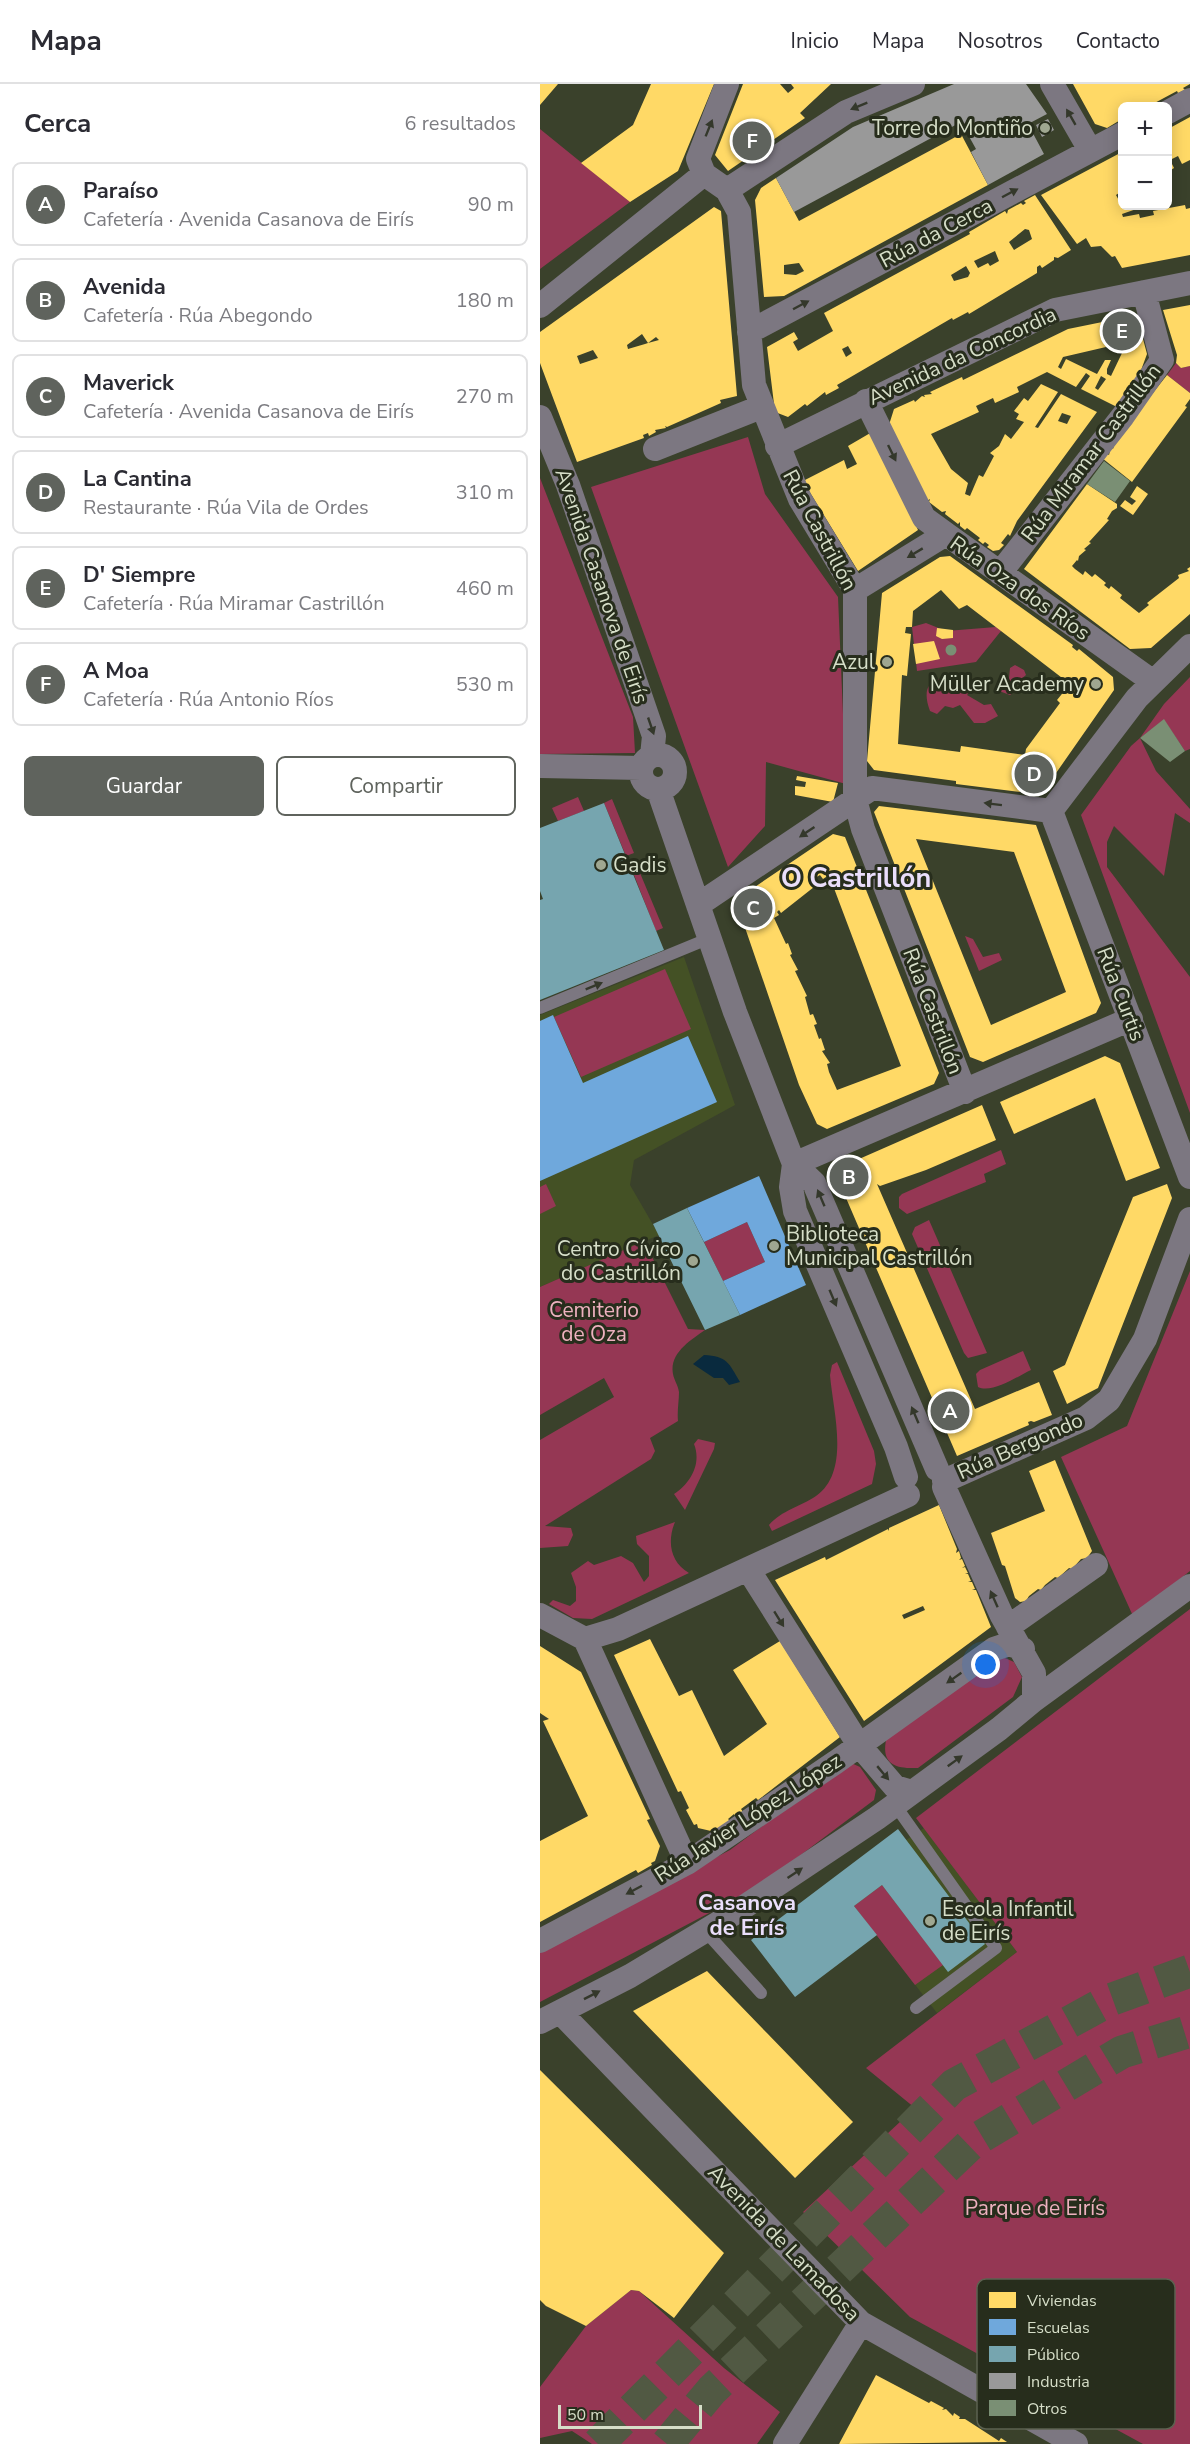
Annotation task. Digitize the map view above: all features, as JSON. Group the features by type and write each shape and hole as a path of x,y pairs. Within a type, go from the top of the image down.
{"street":[{"path":"727,84 698,159 704,174 728,190 846,112 913,84"},
{"path":"1052,84 1090,150"},
{"path":"1172,109 1190,100"},
{"name":"Rúa da Cerca","path":"749,332 1118,136"},
{"path":"540,306 704,174"},
{"name":"Rúa Castrillón","path":"728,190 739,212 754,385 800,499 855,590 855,799 863,829 965,1092"},
{"name":"Avenida da Concordia","path":"777,446 1055,310 1190,283"},
{"name":"Rúa Miramar Castrillón","path":"1000,573 1123,416 1162,360 1144,292"},
{"path":"866,401 924,518 946,534"},
{"path":"655,449 761,407"},
{"name":"Avenida Casanova de Eirís","path":"540,417 572,496 654,736 646,762"},
{"name":"Rúa Oza dos Ríos","path":"855,590 946,534 1152,681"},
{"path":"698,905 872,788 1052,811 1152,681 1190,646"},
{"path":"540,766 646,762 646,784 658,789 739,1023 794,1164 814,1183 1008,1627 1023,1649 1034,1673 1034,1700"},
{"name":"Rúa Curtis","path":"1052,811 1190,1177"},
{"path":"794,1164 1131,1019"},
{"path":"794,1164 791,1187 795,1211 896,1447 907,1486 918,1503 931,1502 937,1499 942,1479"},
{"name":"Rúa Bergondo","path":"942,1479 1086,1418 1109,1400 1145,1339 1190,1219"},
{"path":"585,1639 618,1629 748,1569 907,1486 919,1465 932,1466 942,1479"},
{"path":"1008,1627 1096,1565"},
{"path":"748,1569 860,1745"},
{"path":"550,2017 630,1976 705,1931 904,1799 999,1729 1067,1675 1190,1586"},
{"path":"540,1615 585,1639 687,1863"},
{"name":"Rúa Javier López López","path":"540,1941 687,1863 860,1745 994,1649 1009,1644 1023,1649"},
{"path":"1034,1673 1067,1675"},
{"name":"Rúa Javier López López","path":"860,1745 904,1799"},
{"name":"Avenida de Lamadosa","path":"550,2017 861,2324 977,2389"},
{"path":"785,2444 861,2324"},
{"name":"Avenida de Lamadosa","path":"1049,2429 1076,2444"}],"lane":[{"path":"540,1008 710,938"},
{"path":"904,1799 996,1948 916,2008"},
{"path":"705,1931 761,1993"}],"shaded area":[{"path":"684,957 735,1105 634,1160 630,1185 659,1235 540,1287 540,1015"},
{"name":"Escola Infantil de Eirís","path":"924,1828 1017,1952 937,2013 845,1894 906,1840"}],"green space":[{"path":"540,129 630,202 540,269"},
{"path":"1176,363 1181,368 1190,366 1190,393 1167,375"},
{"path":"748,437 765,494 838,597 846,784 766,762 765,826 728,867 591,487"},
{"path":"540,478 633,717 635,753 540,754"},
{"path":"926,623 946,631 996,627 1001,631 976,662 917,671 912,627"},
{"path":"1015,665 1024,670 1026,675 1015,684 1015,691 1010,695 999,691 998,683 1009,678 1010,668"},
{"path":"969,675 975,684 967,695 984,705 991,704 998,716 985,723 974,723 960,705 953,708 945,706 937,714 930,711 927,691 930,685 942,678"},
{"path":"1190,677 1190,749 1185,751 1164,720 1140,738 1164,704"},
{"path":"1140,738 1156,771 1190,809 1190,823 1175,813 1164,876 1114,826 1107,842 1107,867 1190,977 1190,1113 1081,815 1131,746"},
{"path":"578,797 584,811 558,821 552,808"},
{"path":"612,799 634,853 626,856 604,803"},
{"path":"640,873 663,928 656,931 634,875"},
{"path":"965,936 973,939 983,957 999,953 1002,960 979,971"},
{"path":"665,969 691,1029 581,1077 554,1017"},
{"path":"1001,1150 1006,1164 984,1174 986,1182 907,1214 899,1208 899,1197 902,1194"},
{"path":"546,1184 556,1206 540,1214 540,1187"},
{"path":"929,1220 987,1353 968,1358 964,1353 912,1234 915,1227"},
{"path":"747,1222 765,1262 723,1281 704,1242"},
{"name":"Cemiterio de Oza","path":"644,1241 688,1329 705,1330 682,1348 674,1360 673,1374 679,1392 678,1421 650,1438 655,1451 651,1459 545,1526 571,1528 573,1535 568,1546 540,1548 540,1440 614,1397 604,1378 540,1415 540,1287"},
{"path":"1190,1271 1190,1571 1133,1616 1061,1457 1127,1426"},
{"path":"1023,1351 1031,1370 997,1386 984,1389 978,1387 976,1374 980,1370"},
{"path":"837,1362 874,1451 876,1464 872,1484 772,1531 769,1525 774,1520 816,1496 827,1485 833,1472 837,1456 837,1440 830,1375 832,1365"},
{"path":"698,1439 715,1443 714,1449 685,1510 674,1494 685,1485 693,1473 696,1459 694,1444"},
{"path":"675,1522 671,1536 672,1550 678,1563 689,1573 592,1619 573,1618 549,1604 553,1600 570,1606 576,1601 576,1587 571,1573 588,1561 594,1565 621,1556 633,1563 644,1582 649,1576 649,1556 637,1544 636,1536"},
{"name":"Parque de Eirís","path":"1190,1609 1190,2444 1143,2444 1115,2429 1175,2429 1175,2279 977,2279 977,2354 910,2317 803,2212 915,2108 866,2068 1017,1952 916,1818"},
{"path":"1005,1658 1014,1662 1022,1677 1013,1697 918,1768 902,1767 890,1762 885,1753 887,1736 991,1659"},
{"path":"849,1762 860,1767 876,1790 874,1800 774,1875 732,1901 540,2002 540,1949 730,1850"},
{"path":"882,1885 943,1965 915,1985 854,1906"},
{"path":"631,2290 639,2291 724,2368 780,2412 757,2444 592,2444 572,2431 540,2438 540,2387 586,2326"}],"water":[{"path":"704,1355 723,1359 740,1382 729,1385 723,1378 714,1378 693,1364"}],"building: Viviendas":[{"path":"540,84 558,84 540,105"},
{"path":"651,84 714,84 678,171 630,202 581,163 633,125"},
{"path":"743,84 780,84 788,93 794,88 791,84 831,84 800,113 805,118 728,171 715,155"},
{"path":"1073,84 1190,84 1183,88 1185,90 1178,93 1177,91 1156,102 1118,102 1118,121 1107,128 1095,124"},
{"path":"1190,117 1190,160 1182,164 1178,156 1172,159 1172,127"},
{"path":"961,134 988,185 784,296 764,297 755,200 761,188 776,178 799,221","holes":["799,263 804,271 796,275 784,274 784,265"]},
{"path":"1118,154 1118,194 1116,195 1118,210 1134,210 1122,214 1123,217 1139,214 1140,218 1154,215 1153,211 1172,210 1172,207 1185,205 1186,209 1190,208 1190,255 1122,268 1115,256 1112,257 1101,246 1091,247 1086,238 1077,244 1041,195"},
{"path":"1035,195 1071,250 1058,258 1054,257 1054,260 1042,268 1040,265 1037,267 1037,273 969,314 968,312 953,320 952,318 837,385 839,388 826,395 825,392 807,406 805,404 788,417 775,412 767,347 794,332 798,339 793,342 798,351 833,331 824,313 970,234 969,232 1005,211 1007,214 1008,210 1021,203 1023,205 1026,203 1024,201","holes":["1025,229 1029,230 1032,239 1014,250 1009,242","995,251 999,261 990,266 988,263 978,268 974,261","966,266 970,273 968,277 954,281 951,275","848,346 852,353 846,357 842,349"]},
{"path":"714,207 721,211 737,396 720,400 721,403 665,426 666,428 655,430 656,432 649,436 648,433 643,435 644,438 577,462 540,363 540,332","holes":["642,334 648,343 628,349 627,345","593,350 598,358 580,364 577,356"]},
{"path":"1190,305 1190,366 1181,368 1176,363 1177,355 1163,310"},
{"path":"1122,318 1133,325 1136,342 1143,339 1147,354 1133,392 1121,409 1081,389 1090,376 1086,373 1076,387 1047,372 1017,387 1019,392 995,403 993,398 976,406 979,412 931,434 951,469 968,483 965,494 970,496 979,475 983,477 994,456 990,453 999,446 1005,434 1011,439 1024,422 1016,419 1019,414 1014,411 1024,398 1028,401 1041,384 1058,392 1035,427 1038,428 1061,394 1097,412 1017,521 1010,536 1008,534 1001,543 1004,545 999,550 993,551 987,547 989,545 985,542 983,544 978,540 980,538 967,528 965,530 960,526 960,522 958,524 945,514 946,511 942,512 929,502 930,499 927,501 888,428 894,409 914,400 915,402 922,396 925,397 924,395 932,394 930,392 962,377 963,380 1068,329","holes":["1113,338 1114,345 1119,345 1122,353 1111,376 1107,374 1111,360 1105,360 1097,374 1066,359 1061,369 1058,367 1063,357 1106,347 1105,340","1101,376 1106,379 1098,390 1095,388","1062,413 1071,416 1067,424 1058,421"]},
{"path":"1167,375 1190,393 1190,399 1185,406 1187,407 1132,482 1102,458 1106,453 1109,455 1116,440 1119,441 1117,439"},
{"path":"872,432 918,530 858,571 803,481 844,460 847,469 857,464 848,446"},
{"path":"1087,484 1117,504 1117,508 1112,511 1107,519 1109,520 1072,566 1075,569 1083,575 1085,571 1092,577 1095,574 1106,583 1104,585 1109,589 1111,586 1122,595 1120,598 1139,613 1149,605 1147,603 1179,578 1178,575 1189,571 1187,569 1190,567 1190,614 1151,648 1130,649 1024,569"},
{"path":"1137,486 1148,494 1133,515 1120,506 1125,500 1132,505 1136,501 1130,497"},
{"path":"950,556 1073,645 1072,647 1077,651 1079,649 1113,677 1114,690 1047,786 1030,791 1020,789 1020,792 956,784 956,781 874,770 867,761 882,593 940,557","holes":["941,590 959,609 967,605 1070,684 1057,700 1060,703 1026,749 1025,755 961,746 960,752 898,744 902,675 907,676 911,634 905,633 906,627 912,627 913,611"]},
{"path":"937,628 953,630 953,638 942,639 936,636"},
{"path":"934,641 940,659 916,664 913,644"},
{"path":"797,776 838,783 833,802 795,795 795,786 805,787 806,782 796,780"},
{"path":"879,806 1036,825 1101,1003 1096,1013 983,1062 970,1057 874,812","holes":["916,839 1014,852 1066,992 991,1025"]},
{"path":"833,834 845,837 939,1073 934,1084 827,1129 817,1124 799,1085 739,910 743,895","holes":["820,875 823,879 829,875 901,1066 837,1090 829,1072 827,1064 830,1063 822,1051 825,1050 814,1025 817,1024 813,1014 810,1015 805,997 807,996 795,971 798,970 790,955 792,954 788,943 786,944 774,918 779,915 777,912 779,910 781,913 814,887 810,881"]},
{"path":"1105,1056 1120,1063 1160,1168 1126,1181 1095,1098 1014,1134 1000,1102"},
{"path":"982,1105 996,1140 926,1170 880,1186 877,1184 975,1409 1039,1382 1052,1415 1028,1422 1029,1425 957,1456 834,1170"},
{"path":"1167,1184 1172,1198 1098,1388 1067,1404 1053,1371 1065,1365 1133,1197"},
{"path":"1055,1460 1092,1551 1087,1558 1081,1559 1072,1569 1069,1568 1041,1590 1038,1589 1026,1601 1020,1602 1015,1598 991,1533 1045,1511 1029,1471"},
{"path":"939,1505 957,1549 956,1553 959,1551 961,1558 959,1560 962,1559 965,1566 962,1568 965,1567 968,1573 965,1574 968,1574 971,1581 968,1582 972,1582 975,1589 972,1590 976,1590 991,1627 864,1721 775,1580 825,1557 826,1560 888,1529 889,1531 889,1528","holes":["923,1606 925,1610 904,1619 902,1615"]},
{"path":"650,1639 679,1696 692,1690 724,1756 767,1724 733,1670 780,1641 840,1737 758,1800 756,1798 741,1809 743,1812 736,1817 734,1814 728,1819 730,1821 716,1832 714,1829 711,1831 698,1828 686,1810 689,1808 681,1791 678,1792 614,1655"},
{"path":"540,1646 581,1672 650,1819 647,1820 660,1846 652,1865 638,1873 636,1870 540,1922 540,1841 588,1816 543,1721 549,1719 540,1713"},
{"path":"707,1971 853,2122 795,2178 633,2011"},
{"path":"540,2070 724,2253 674,2318 639,2291 631,2290 586,2326 546,2306 540,2300"},
{"path":"876,2375 929,2403 931,2401 944,2408 942,2410 946,2409 953,2416 954,2413 960,2417 959,2419 965,2419 977,2429 999,2441 1001,2438 1007,2442 839,2444"}],"building: Escuelas":[{"path":"553,1015 583,1083 688,1036 717,1102 540,1181 540,1021"},
{"name":"Biblioteca Municipal Castrillón","path":"759,1176 806,1285 740,1315 723,1281 765,1262 747,1222 704,1242 687,1208"}],"building: Público":[{"path":"604,803 664,950 540,1000 540,900 543,899 540,891 540,828"},
{"name":"Centro Cívico do Castrillón","path":"687,1208 740,1315 705,1330 653,1224"},
{"path":"898,1829 985,1944 948,1972 882,1885 854,1906 877,1935 795,1997 751,1940"}],"building: Industria":[{"path":"954,84 1026,84 1047,114 1028,124 1044,154 988,185 971,152 976,149 961,122 794,212 776,178 853,127"},
{"name":"Torre do Montiño","path":"1048,119 1054,130 1042,137 1036,125"}],"building: Otros":[{"path":"1104,461 1130,481 1115,502 1087,484"},
{"path":"951,645 955,646 955,654 951,655 947,654 946,650 947,646"},
{"path":"1164,719 1185,751 1170,762 1140,738"}],"tunnel":[{"path":"598,2444 954,2085 1110,2000 1190,1971"},
{"path":"667,2444 712,2390 974,2141 1122,2052 1190,2031"}],"place":[{"name":"Torre do Montiño","path":"1045,128"},
{"name":"A Moa","path":"752,141"},
{"name":"D' Siempre","path":"1122,331"},
{"name":"Azul","path":"887,662"},
{"name":"Müller Academy","path":"1096,684"},
{"name":"La Cantina","path":"1034,774"},
{"name":"Gadis","path":"601,865"},
{"name":"Maverick","path":"753,908"},
{"name":"Avenida","path":"849,1177"},
{"name":"Biblioteca Municipal Castrillón","path":"774,1246"},
{"name":"Centro Cívico do Castrillón","path":"693,1261"},
{"name":"Paraíso","path":"950,1411"},
{"name":"Escola Infantil de Eirís","path":"930,1921"}],"district":[{"name":"O Castrillón","path":"856,878"},
{"name":"Casanova de Eirís","path":"747,1914"}]}
